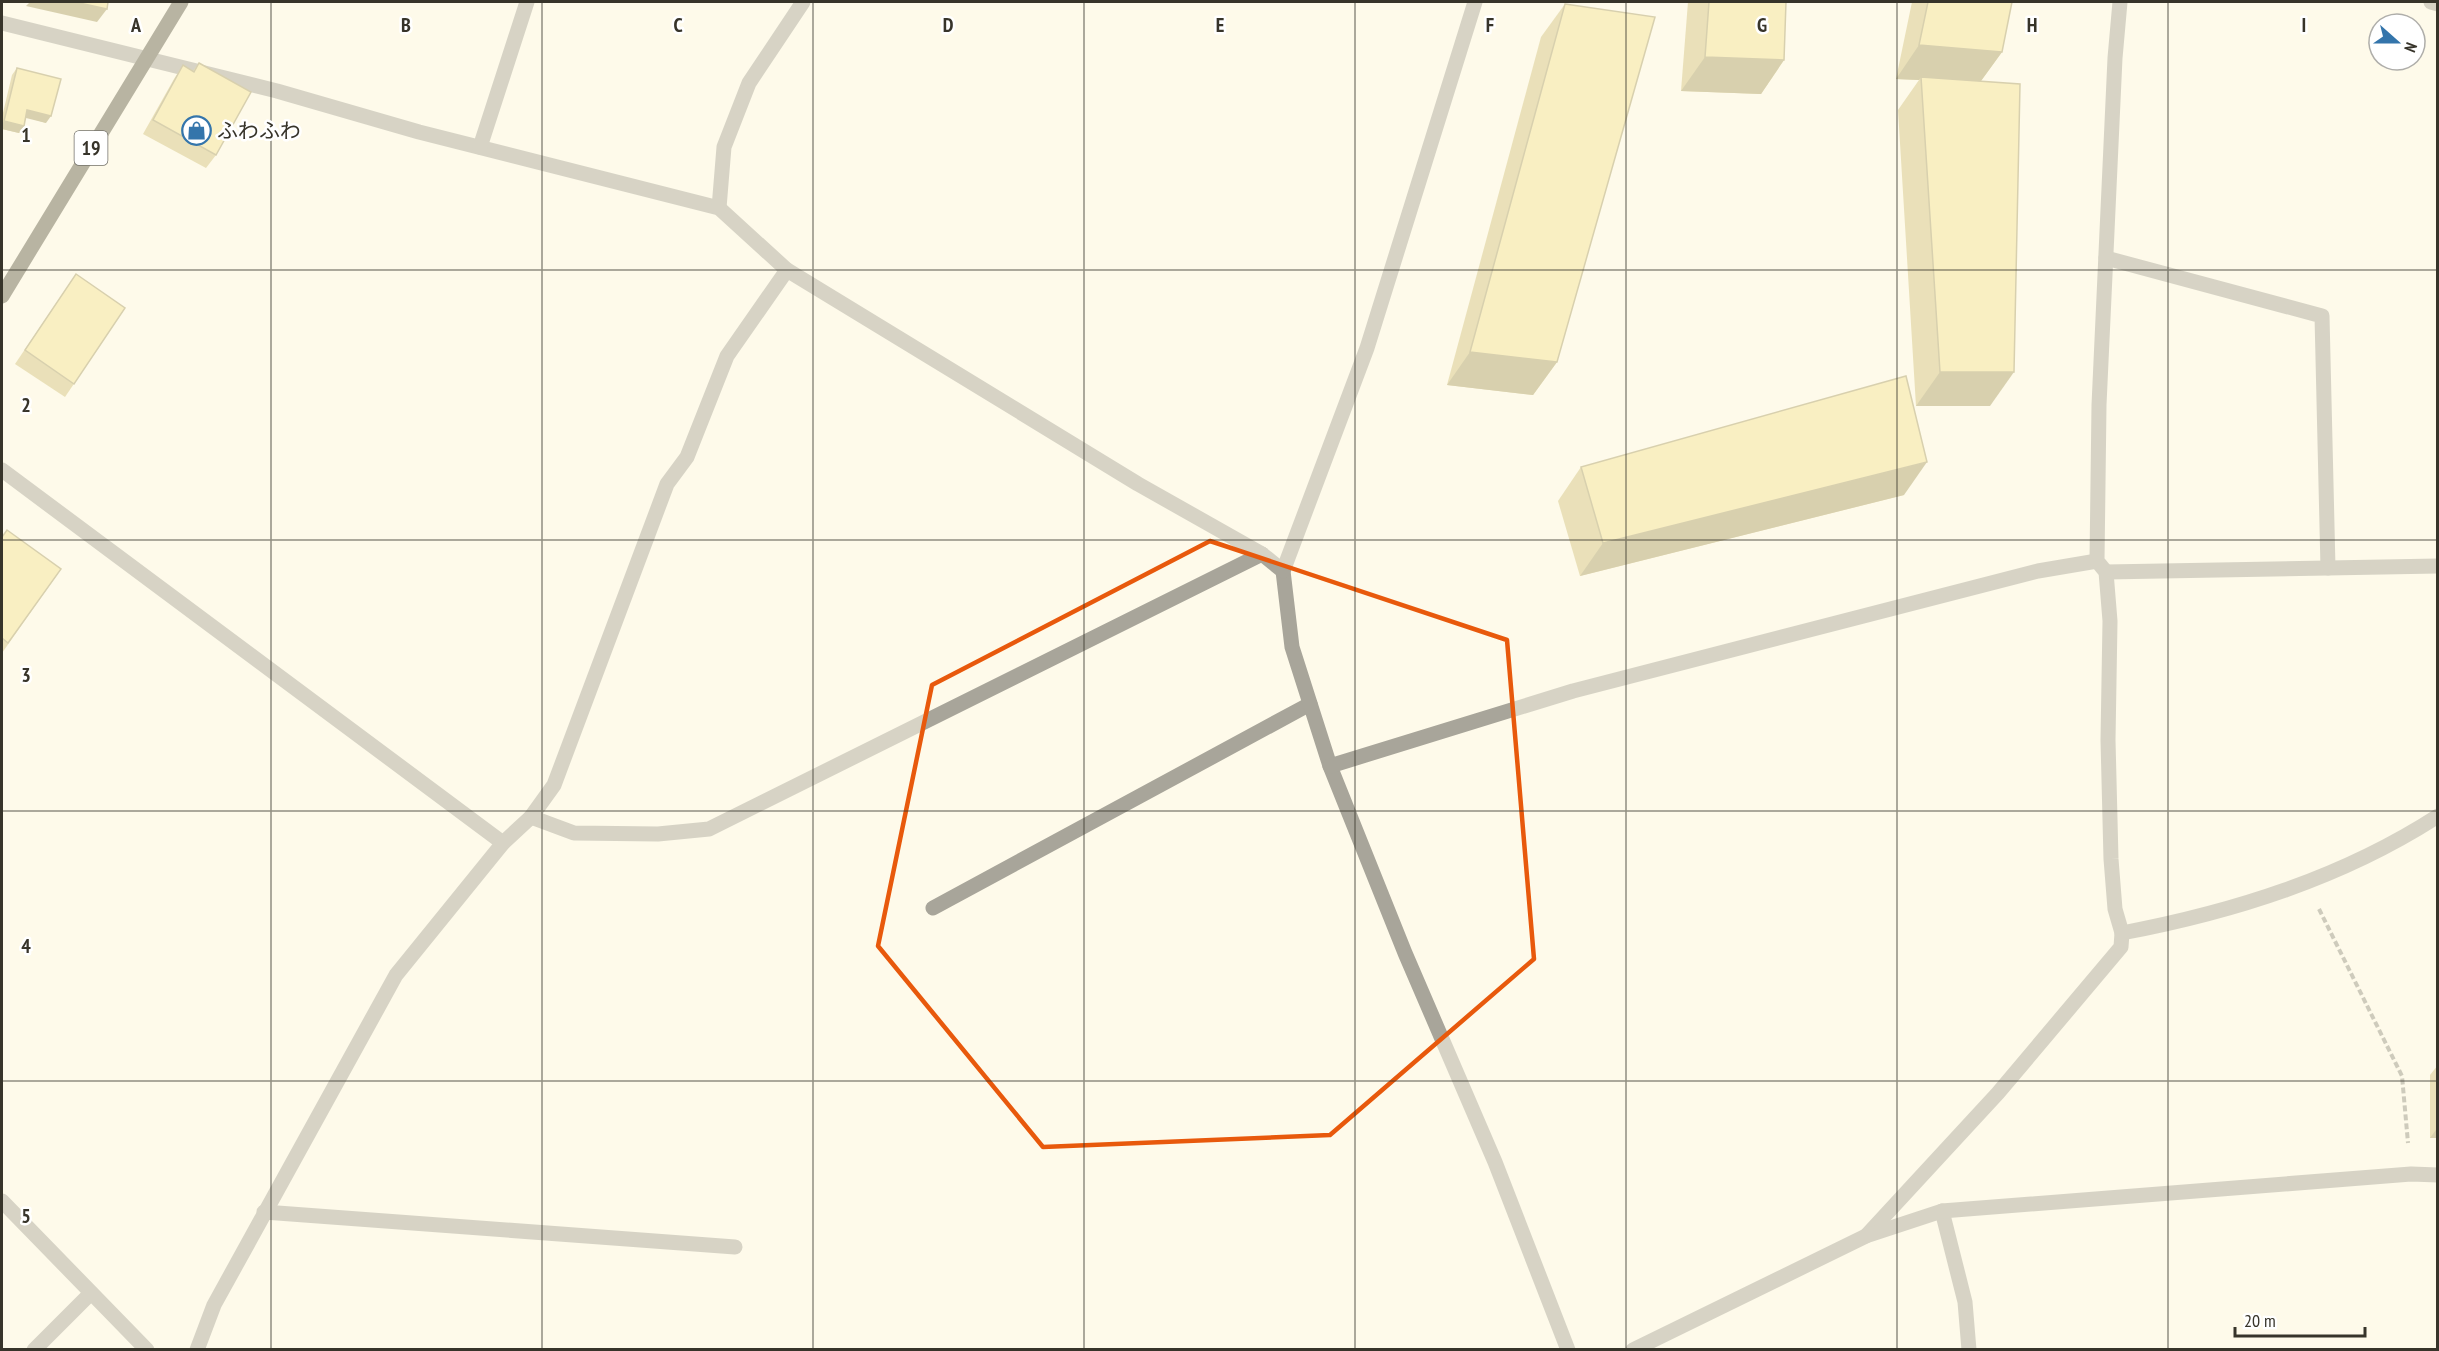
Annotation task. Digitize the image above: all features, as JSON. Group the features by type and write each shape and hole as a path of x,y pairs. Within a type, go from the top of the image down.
{"main road":[{"name":"19","path":"2,296 181,2"}],"street":[{"path":"480,147 527,2"},
{"path":"719,208 724,147 749,83 803,2"},
{"path":"1475,2 1367,348 1283,571 1292,647 1330,766 1405,953 1495,1162 1568,1350"},
{"path":"1866,1236 1998,1093 2121,947 2122,933 2115,909 2111,859 2110,621 2101,566 2099,405 2120,2"},
{"path":"2431,2 2438,4"},
{"path":"2,23 146,57 480,147 719,208 788,270 1128,478 1262,554 1283,571"},
{"path":"2106,258 2322,316 2328,568"},
{"path":"197,1350 214,1305 396,975 503,843 531,818 554,785 667,484 687,457 727,356 788,270"},
{"path":"2,470 503,843"},
{"path":"531,818 574,833 658,834 709,829 1262,554"},
{"path":"1330,766 1608,682 2038,571 2101,566 2328,568 2438,566"},
{"path":"933,908 1310,704"},
{"path":"2122,933 2159,926 2306,885 2398,842 2438,816"},
{"path":"1633,1350 1866,1236 1942,1211 2411,1174 2438,1175"},
{"path":"2,1201 147,1350"},
{"path":"1942,1211 1965,1302 1969,1350"},
{"path":"264,1212 735,1247"},
{"path":"34,1350 91,1293"}],"path":[{"path":"2306,885 2402,1076 2411,1174"}],"highlighted area":[{"path":"1210,541 1507,640 1534,959 1330,1135 1043,1147 878,946 932,685"}],"building":[{"path":"75,2 108,2 107,9"},
{"path":"1709,2 1786,2 1784,60 1705,57"},
{"path":"1928,2 2012,2 2002,52 1919,45"},
{"path":"1565,4 1655,17 1557,362 1470,352"},
{"path":"199,63 251,92 216,155 153,120 183,65 194,72"},
{"path":"17,68 61,79 51,116 27,110 24,126 4,121"},
{"path":"1921,77 2020,84 2014,372 1940,372"},
{"path":"76,274 125,308 74,384 25,350"},
{"path":"1906,376 1927,462 1603,543 1581,467"},
{"path":"7,530 61,569 8,643 2,638 2,537"}],"place":[{"name":"ふわふわ","path":"196,131"}]}
